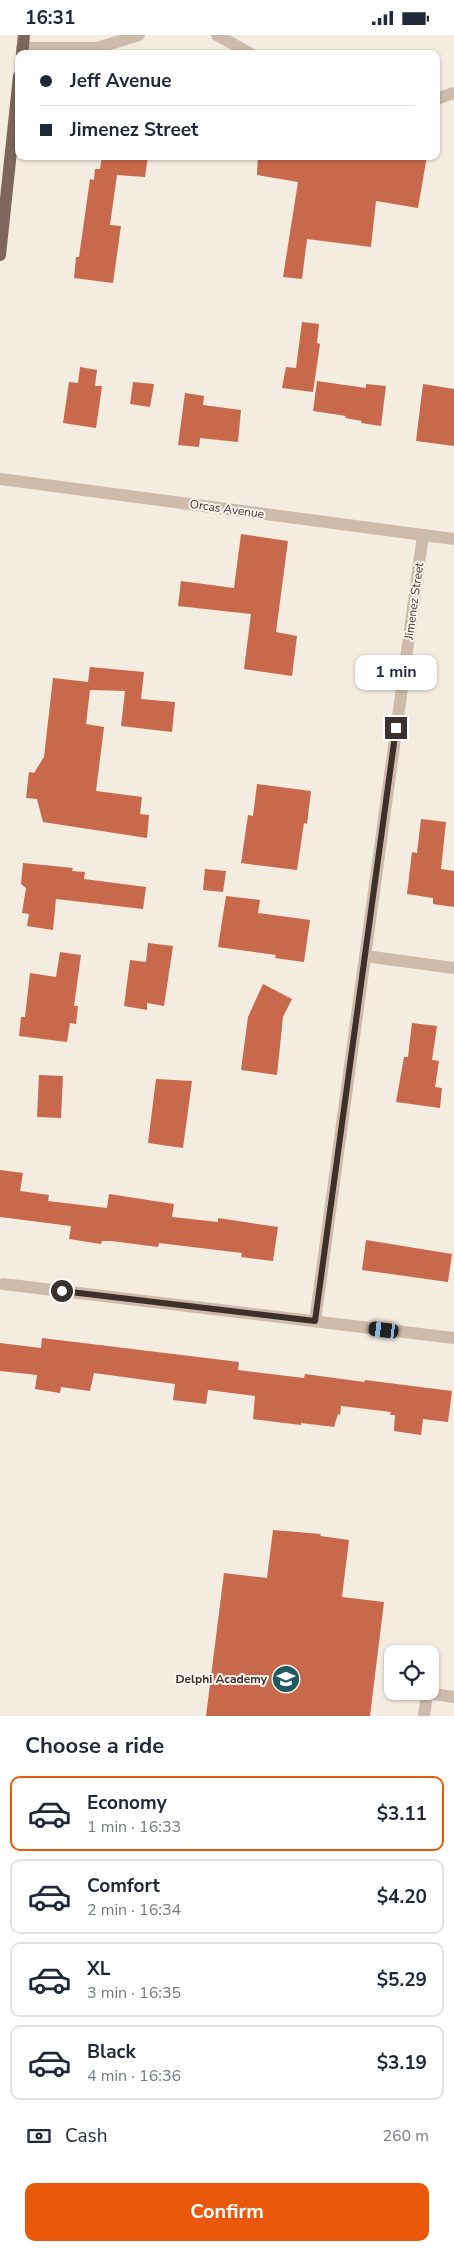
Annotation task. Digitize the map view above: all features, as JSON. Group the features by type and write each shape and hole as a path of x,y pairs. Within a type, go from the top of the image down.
{"main road":[{"path":"22,50 24,35"},
{"path":"0,255 15,114"}],"street":[{"path":"30,50 138,35"},
{"path":"217,35 244,50"},
{"path":"440,98 454,93"},
{"name":"Orcas Avenue","path":"0,479 454,539"},
{"name":"Jimenez Street","path":"315,1321 423,535"},
{"path":"365,956 454,968"},
{"path":"3,1284 454,1338"},
{"path":"424,1716 427,1693 454,1697"}],"building":[{"path":"101,160 147,160 145,177 117,175 110,225 121,226 113,283 74,278 76,257 79,257 90,179 94,180 95,169 100,169"},
{"path":"258,160 426,160 418,208 376,201 371,247 307,239 302,279 283,277 298,182 257,175"},
{"path":"302,322 319,324 317,343 320,344 313,392 282,388 286,367 296,368"},
{"path":"80,367 97,370 95,386 102,386 96,428 63,423 69,382 78,383"},
{"path":"317,381 366,388 366,384 386,386 381,426 361,423 362,421 345,418 346,416 313,411"},
{"path":"133,382 154,384 150,407 130,404"},
{"path":"423,384 454,389 454,446 416,441"},
{"path":"185,393 204,396 203,405 241,410 238,442 200,438 199,447 178,445"},
{"path":"241,534 288,541 276,632 297,636 292,676 244,669 251,614 178,606 181,581 234,588"},
{"path":"90,667 144,672 141,699 175,702 172,732 121,726 125,691 90,690 86,724 104,727 96,791 142,797 140,814 149,815 147,838 43,822 37,799 26,798 29,772 34,773 44,757 53,678 88,682"},
{"path":"257,784 311,791 307,824 304,823 297,870 241,863 248,815 253,816"},
{"path":"421,819 446,822 441,869 454,871 454,907 433,904 433,898 407,894 412,852 417,853"},
{"path":"23,863 73,868 72,871 85,872 84,879 146,887 143,909 56,899 53,930 27,926 29,914 22,913 26,888 21,884"},
{"path":"205,869 226,871 223,892 203,890"},
{"path":"226,896 260,900 258,913 310,920 304,962 275,958 276,955 218,947"},
{"path":"148,943 173,946 164,1006 147,1003 147,1010 124,1006 130,960 146,962"},
{"path":"60,952 81,955 74,1006 78,1006 76,1024 70,1023 67,1042 19,1036 21,1017 25,1017 30,973 56,977"},
{"path":"263,984 292,999 283,1017 277,1075 241,1070 248,1017"},
{"path":"412,1023 437,1026 432,1060 439,1061 435,1087 442,1088 440,1108 396,1102 404,1057 408,1057"},
{"path":"39,1075 63,1076 61,1118 37,1117"},
{"path":"156,1079 192,1081 183,1148 148,1143"},
{"path":"0,1170 23,1173 20,1191 49,1195 48,1201 107,1208 109,1194 174,1204 172,1217 218,1222 218,1218 278,1227 273,1261 241,1257 242,1253 159,1243 158,1247 111,1241 102,1241 101,1244 69,1239 71,1226 0,1217"},
{"path":"366,1240 452,1254 448,1282 362,1270"},
{"path":"42,1338 239,1362 238,1370 304,1378 305,1374 452,1391 448,1422 423,1419 421,1435 394,1431 395,1415 390,1415 391,1412 341,1406 340,1415 338,1414 334,1427 301,1423 301,1425 253,1419 255,1396 208,1390 206,1404 173,1400 175,1384 94,1373 90,1391 61,1387 60,1393 35,1389 37,1375 0,1371 0,1343 41,1348"},
{"path":"273,1530 321,1534 320,1536 349,1540 342,1597 384,1602 370,1716 206,1716 224,1573 267,1578"}],"place":[{"name":"Delphi Academy","path":"286,1679"}],"route":[{"path":"62,1291 315,1321 396,728"}]}
